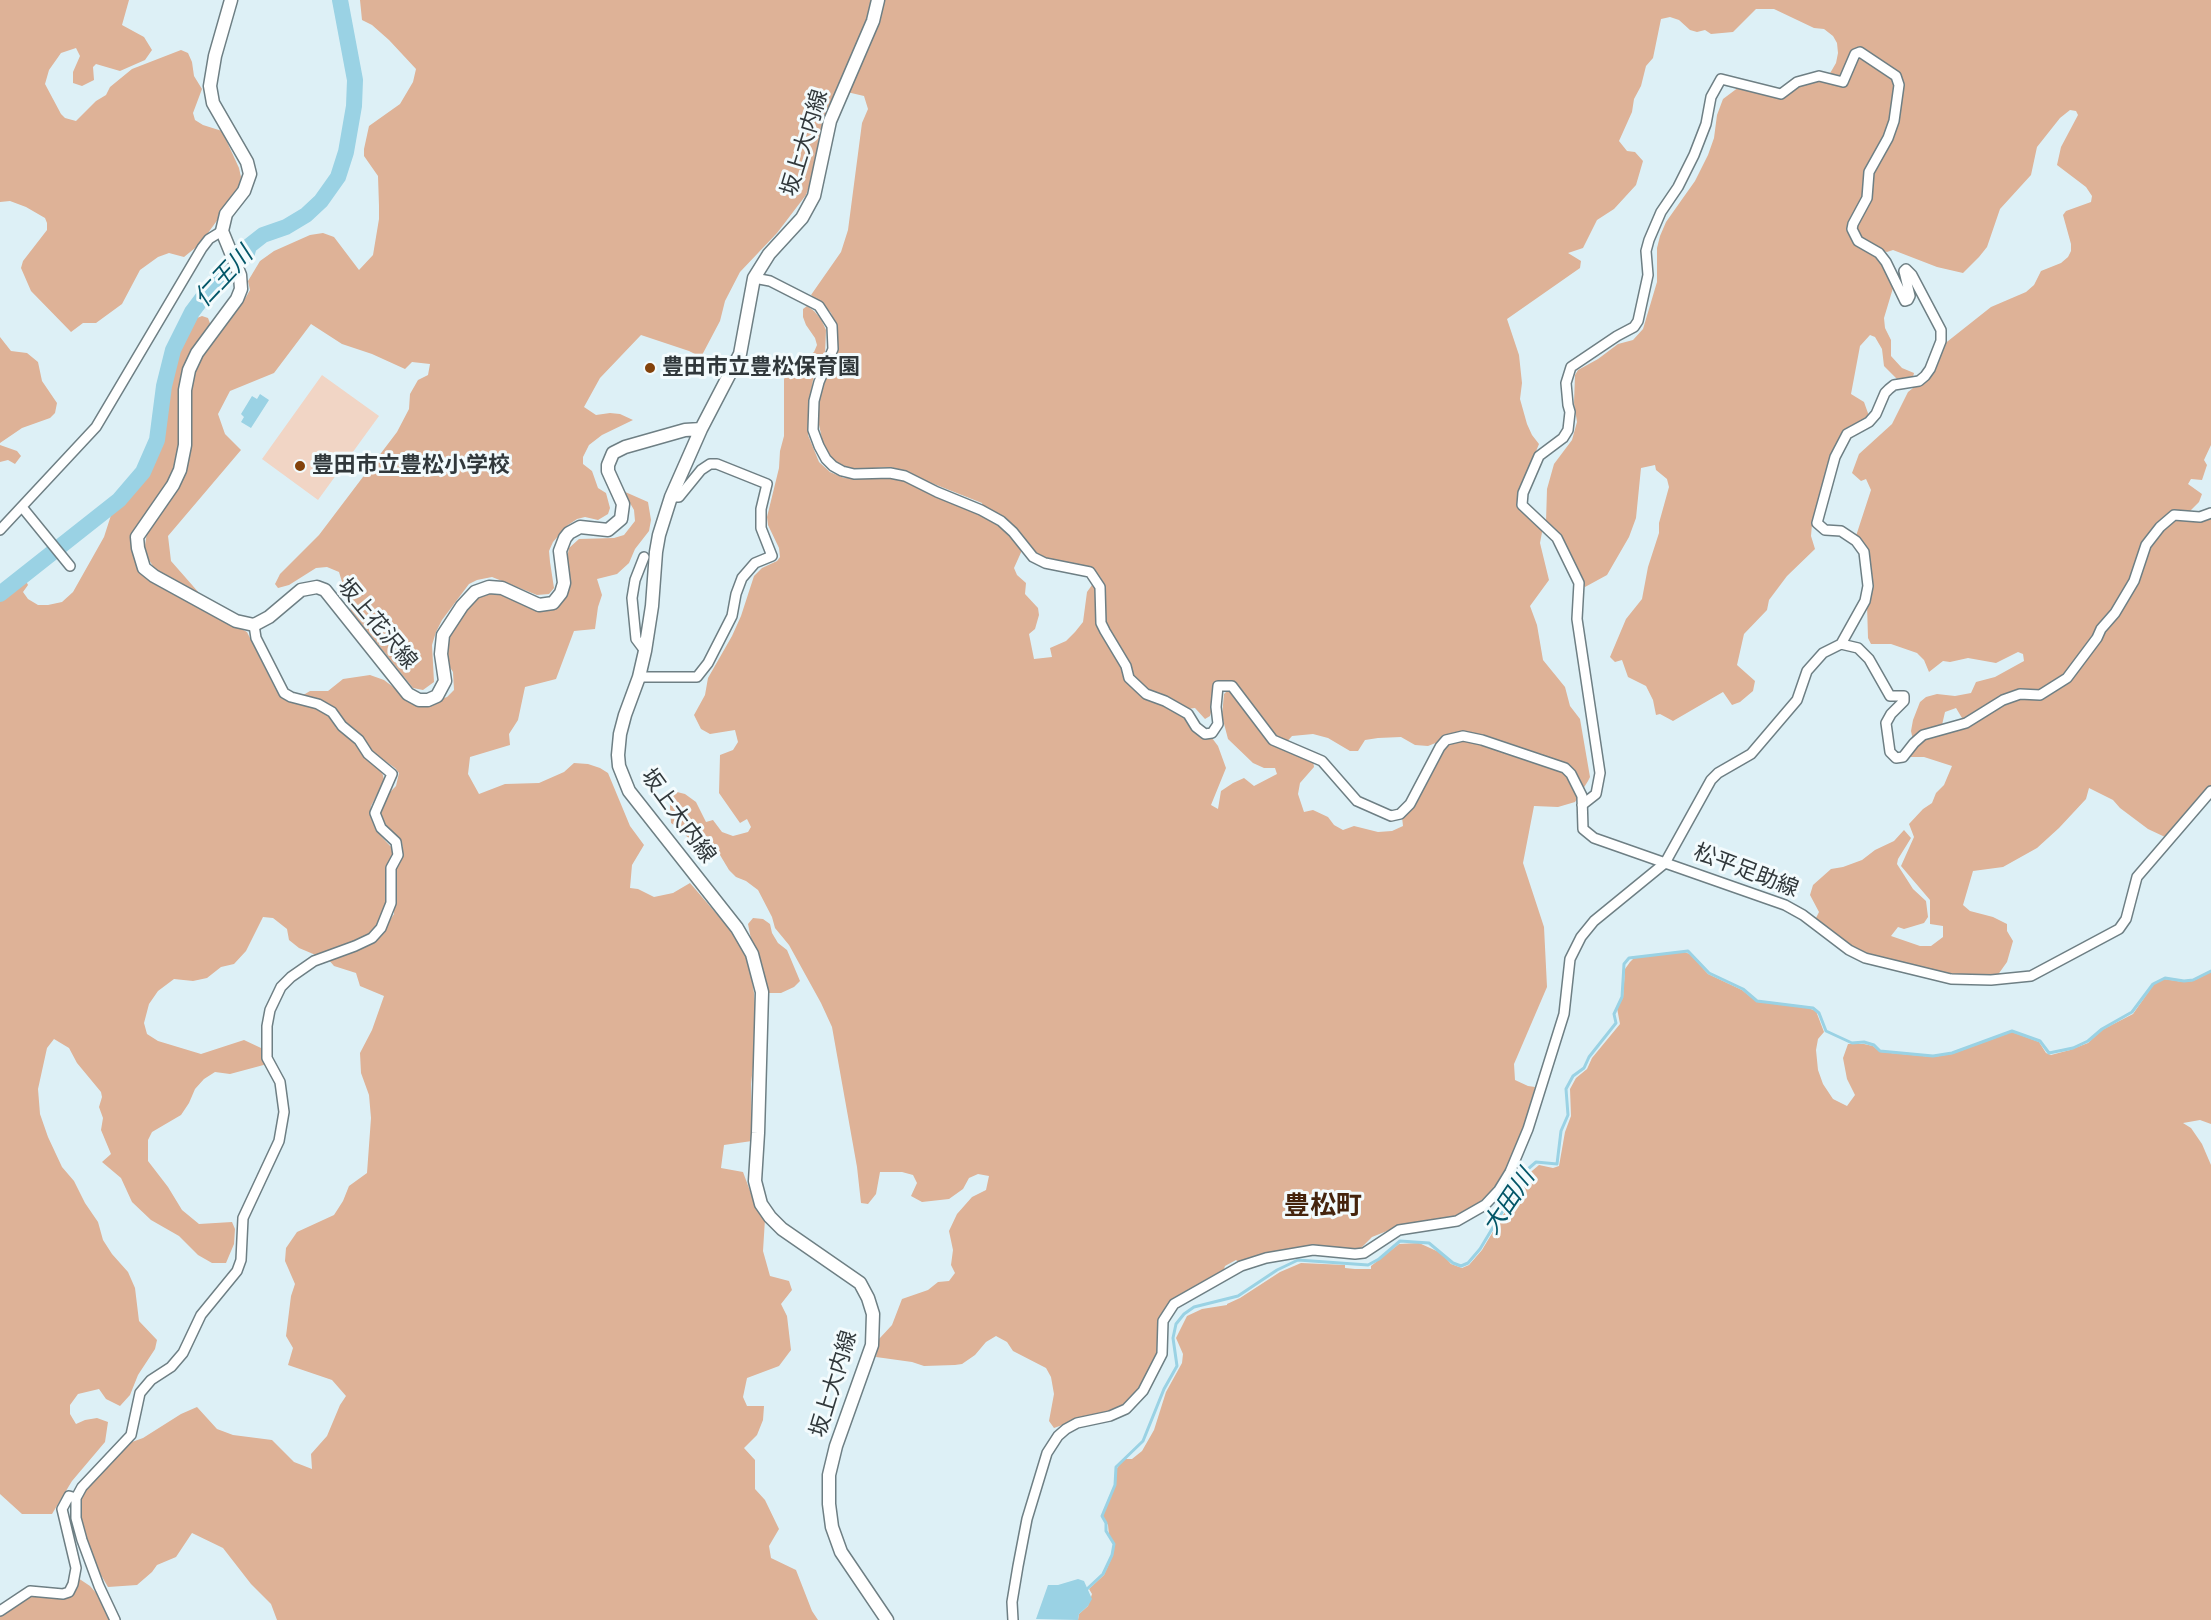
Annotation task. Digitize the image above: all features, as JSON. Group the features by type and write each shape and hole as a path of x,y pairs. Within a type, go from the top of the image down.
{"main road":[{"path":"231,0 215,56 210,86 213,103 247,162 250,174 244,191 226,214 223,234 240,275 241,289 237,299 196,353 189,370 185,390 185,444 180,470 173,485 137,537 144,568 154,576 236,621 254,625"},
{"name":"坂上大内線","path":"878,0 873,21 831,121 810,206 770,254 754,278 740,354 701,429 670,497 657,543 652,606 645,651 639,677 625,714 618,754 623,777 639,806 737,928 752,954 762,992 755,1181 761,1204 782,1229 860,1283 873,1314 872,1345 836,1446 830,1475 829,1504 832,1527 841,1552 887,1620"},
{"name":"坂上花沢線","path":"254,625 269,618 301,590 317,587 325,590 408,694 419,700 428,700 436,696 444,681 441,654 443,635 462,606 475,592 489,587 502,588 539,605 553,603 561,594 564,583 560,551 569,533 580,527 608,530 621,519 623,504 608,471 608,465 614,453 625,447 685,430 701,429"}],"street":[{"path":"1013,1620 1012,1602 1027,1519 1047,1453 1058,1436 1066,1429 1077,1423 1110,1416 1126,1409 1143,1391 1162,1354 1163,1321 1174,1304 1241,1266 1266,1258 1313,1250 1364,1253 1399,1230 1457,1221 1485,1205 1499,1190 1518,1155 1559,1032 1564,1014 1570,959 1575,948 1594,921 1665,863 1711,780 1718,773 1751,754 1797,700 1807,671 1822,653 1841,644 1864,601 1868,586 1864,552 1856,541 1841,531 1825,530 1817,524 1835,457 1847,434 1869,422 1876,414 1889,389 1919,381 1925,376 1941,341 1941,330 1912,275 1906,269 1904,272 1910,297 1905,301 1886,262 1879,253 1858,241 1852,229 1852,224 1867,198 1870,186 1869,172 1888,138 1894,121 1899,85 1896,76 1860,52 1855,54 1843,82 1819,76 1797,82 1781,94 1721,79 1711,97 1706,124 1694,155 1678,187 1661,212 1649,240 1646,251 1648,275 1638,321 1629,331 1617,336 1571,367 1566,383 1570,412 1568,430 1563,438 1539,456 1523,493 1522,505 1557,538 1579,583 1577,619 1600,772 1596,794 1582,805"},
{"path":"0,530 96,427 202,248 209,239 223,234"},
{"path":"754,278 770,281 819,306 831,326 833,349 819,382 813,410 813,430 826,459 842,471 854,474 890,473 920,482 1001,521 1014,532 1033,557 1045,563 1090,572 1100,587 1101,622 1129,678 1146,694 1165,701 1188,714 1196,727 1206,734 1212,733 1218,724 1216,707 1218,686 1232,686 1273,740 1322,761 1357,801 1391,816 1400,814 1410,804 1446,740 1463,736 1482,740 1565,768 1571,774 1582,796 1582,805"},
{"path":"639,677 697,677 708,663 732,616 742,578 755,563 772,556 761,528 761,508 767,484 717,464 710,464 701,470 679,497 670,497"},
{"path":"22,507 67,562"},
{"path":"1841,644 1858,648 1869,659 1890,696 1904,696 1904,701 1891,714 1886,723 1890,752 1896,758 1903,757 1914,742 1923,735 1966,723 2004,700 2020,694 2040,695 2067,678 2115,613 2130,588 2146,545 2160,527 2174,515 2200,517 2211,513"},
{"path":"644,556 637,573 632,598 636,639 645,651"},
{"path":"115,1620 99,1586 82,1540 76,1518 76,1498 82,1487 131,1435 140,1393 151,1380 171,1367 183,1353 201,1315 237,1271 241,1260 243,1218 279,1141 284,1112 280,1082 267,1058 267,1026 270,1010 280,987 314,961 372,938 381,928 391,903 391,868 398,855 396,842 381,828 375,813 392,774 368,754 359,740 342,726 332,712 318,704 284,693 256,638 254,625"},
{"name":"松平足助線","path":"1582,805 1583,829 1589,835 1797,910 1848,950 1865,958 1951,980 2012,979 2031,976 2119,929 2126,919 2134,886 2143,868 2211,790"},
{"path":"0,1611 30,1591 63,1594 69,1592 76,1568 62,1509 69,1497 76,1498"}],"shaded area":[{"path":"0,0 129,0 122,25 144,37 152,50 145,60 120,71 96,64 93,67 94,80 82,86 73,83 73,72 80,56 76,48 61,53 49,70 45,84 61,114 65,118 76,121 132,69 181,50 188,53 194,76 202,89 193,113 195,120 222,131 241,177 237,193 200,244 184,257 169,253 158,257 140,270 122,304 96,323 83,323 71,332 31,291 21,268 23,261 47,230 45,218 10,201 0,202"},
{"path":"360,0 874,0 806,195 777,233 740,272 725,301 720,321 701,357 641,335 600,378 584,407 596,415 620,414 633,420 602,435 589,445 583,457 583,464 592,471 598,488 606,493 610,508 608,514 598,520 585,517 577,519 568,525 553,542 549,551 554,588 549,594 537,595 492,577 469,584 442,620 436,632 432,645 434,682 423,690 413,688 351,611 339,572 327,567 316,568 289,585 278,588 275,584 280,574 319,535 397,432 409,409 410,394 418,380 428,375 430,364 412,362 405,369 342,344 311,324 274,373 230,391 218,414 225,434 241,450 168,536 171,561 207,602 156,571 144,552 147,532 177,485 194,370 205,349 246,297 250,290 248,281 260,261 274,251 310,235 323,233 334,237 359,270 373,255 379,206 378,176 364,156 369,126 400,104 413,82 416,69 389,40 372,25 362,20"},
{"path":"881,0 2211,0 2211,445 2204,460 2207,465 2202,480 2191,479 2188,484 2202,494 2199,502 2189,512 2162,522 2128,587 2070,671 2044,690 2032,692 1967,719 1962,718 1956,708 1945,712 1942,725 1913,740 1911,731 1913,720 1920,702 1926,697 1937,694 1955,696 1971,693 1976,682 1995,677 2024,661 2023,654 2018,652 1996,663 1968,658 1950,662 1943,661 1929,672 1924,660 1917,653 1891,644 1871,644 1868,638 1867,604 1870,588 1856,536 1871,490 1866,479 1861,481 1852,473 1859,454 1892,424 1908,392 1927,377 1943,345 1991,307 2026,292 2034,285 2041,271 2061,263 2068,257 2071,244 2063,215 2066,211 2091,202 2092,196 2086,187 2057,165 2061,147 2078,115 2076,111 2070,110 2060,118 2037,147 2031,175 2000,209 1987,247 1979,257 1963,273 1937,267 1893,250 1887,252 1880,250 1862,240 1854,228 1902,84 1859,49 1843,79 1829,75 1836,63 1838,53 1837,43 1833,36 1824,29 1814,28 1774,9 1756,9 1733,32 1711,34 1705,30 1697,32 1690,30 1679,20 1670,17 1661,19 1653,58 1646,66 1641,86 1634,99 1632,112 1619,141 1627,151 1635,152 1643,161 1636,185 1614,209 1597,220 1583,248 1568,253 1581,261 1580,268 1507,319 1519,355 1522,383 1520,399 1527,424 1539,444 1519,493 1543,527 1540,543 1549,580 1530,606 1537,625 1543,660 1565,687 1570,706 1580,719 1590,777 1583,789 1576,776 1483,737 1444,737 1428,746 1415,745 1401,737 1378,738 1365,740 1358,751 1350,751 1328,738 1313,734 1292,736 1285,744 1275,739 1231,684 1225,681 1219,683 1210,716 1205,719 1195,708 1187,709 1149,693 1135,680 1104,623 1101,578 1095,571 1039,556 983,508 982,503 891,467 858,469 842,467 824,448 818,420 819,401 823,384 838,348 838,331 831,313 811,295 841,252 848,230 862,123 868,109 864,96 847,92"},
{"path":"1857,56 1896,80 1894,110 1864,198 1849,223 1883,263 1893,288 1884,318 1885,328 1891,340 1891,356 1902,368 1914,373 1913,377 1897,379 1884,366 1882,349 1875,337 1870,335 1860,346 1851,394 1864,402 1869,416 1844,433 1833,456 1812,524 1811,536 1815,549 1787,576 1769,600 1767,610 1744,634 1737,665 1755,681 1753,691 1740,702 1732,705 1723,692 1673,721 1660,714 1656,715 1653,700 1646,686 1628,677 1622,660 1615,662 1610,657 1626,619 1642,599 1669,487 1667,479 1656,470 1655,465 1641,468 1636,518 1629,537 1607,575 1585,587 1546,522 1547,489 1554,464 1572,440 1577,422 1574,403 1575,375 1578,370 1618,344 1633,340 1643,329 1657,282 1657,248 1660,236 1666,222 1695,181 1708,155 1723,99 1739,87 1778,97 1799,84 1819,79 1842,84"},
{"path":"807,306 821,319 826,330 825,354 813,380 808,410 808,435 819,462 830,472 844,478 905,481 998,523 1023,548 1014,568 1017,575 1026,583 1025,594 1038,608 1039,615 1035,629 1029,634 1034,659 1052,657 1050,648 1066,641 1083,622 1087,592 1092,585 1097,591 1097,607 1125,670 1123,676 1130,684 1184,716 1193,731 1203,738 1212,738 1218,746 1226,768 1211,805 1218,809 1221,791 1233,783 1244,778 1254,786 1277,774 1275,768 1264,768 1253,763 1228,739 1222,716 1224,694 1229,689 1271,742 1285,751 1313,760 1314,767 1300,783 1298,794 1304,812 1313,810 1328,817 1334,825 1343,830 1354,826 1378,832 1392,831 1403,826 1402,817 1417,802 1416,797 1442,751 1448,743 1454,741 1470,740 1564,771 1570,777 1578,797 1575,802 1558,807 1534,806 1523,863 1544,927 1547,987 1514,1064 1515,1080 1535,1087 1509,1166 1493,1190 1466,1212 1443,1220 1397,1227 1372,1237 1359,1250 1240,1263 1236,1260 1225,1266 1223,1272 1165,1308 1160,1322 1158,1351 1149,1373 1132,1397 1123,1405 1110,1411 1054,1428 1049,1421 1054,1394 1051,1377 1046,1368 1013,1351 1007,1342 996,1336 962,1364 924,1366 876,1357 879,1339 892,1325 902,1299 928,1290 938,1282 949,1281 955,1273 951,1265 953,1250 949,1231 957,1214 972,1197 986,1190 989,1176 978,1174 969,1178 963,1189 949,1199 922,1202 911,1196 917,1183 913,1175 902,1172 880,1172 876,1194 868,1204 861,1203 857,1167 832,1027 821,1003 789,945 775,928 758,890 736,877 717,850 689,839 671,823 669,790 685,794 696,802 706,822 713,820 722,832 733,836 748,832 751,827 747,819 740,823 719,793 720,755 733,750 738,742 735,730 710,734 701,729 694,715 705,695 708,678 741,616 754,576 780,557 779,548 768,525 767,517 784,436 784,379 792,368 814,352 817,345 803,317 803,309"},
{"path":"202,316 208,318 211,326 194,349 179,429 177,461 168,485 131,540 136,564 144,576 150,580 247,632 276,690 285,697 322,708 330,715 336,728 351,735 369,762 379,768 384,781 371,806 370,815 376,831 394,850 386,869 389,902 381,922 368,936 318,956 299,948 289,940 287,929 273,918 263,917 246,951 234,964 221,967 207,978 193,981 174,979 158,991 149,1004 144,1023 147,1034 158,1041 201,1054 244,1040 261,1048 270,1056 271,1063 230,1074 215,1072 204,1079 195,1089 181,1115 152,1132 148,1140 148,1161 182,1210 199,1224 232,1222 235,1229 234,1244 226,1263 212,1263 198,1255 179,1236 151,1220 132,1202 121,1178 102,1162 111,1154 101,1130 103,1118 99,1107 101,1092 77,1063 69,1048 54,1039 47,1048 38,1089 40,1114 48,1137 62,1167 74,1181 98,1222 103,1240 128,1272 135,1288 139,1321 157,1340 155,1349 138,1375 130,1395 120,1406 106,1399 99,1389 78,1394 70,1405 70,1414 76,1424 97,1418 108,1422 105,1442 72,1481 52,1514 22,1514 0,1494 0,600 16,586 26,581 28,585 23,592 28,599 38,605 62,602 73,592 104,537 113,509 135,490 159,448 165,425 169,378 176,356 192,320"},
{"path":"0,337 11,351 27,353 38,362 42,381 57,403 55,413 50,418 22,428 0,443"},
{"path":"322,375 379,416 318,500 262,459"},
{"path":"0,445 17,451 21,456 15,464 8,460 0,462"},
{"path":"623,491 648,502 651,520 649,531 635,549 629,563 617,574 597,579 602,595 595,629 574,631 556,679 525,687 518,720 509,734 510,745 470,757 468,774 479,794 505,784 539,783 564,772 574,763 588,764 608,773 630,826 644,845 632,865 630,888 638,889 654,897 673,893 690,883 733,933 749,963 757,1032 751,1084 752,1141 724,1145 721,1168 743,1172 756,1207 765,1219 763,1251 770,1276 789,1281 792,1290 781,1304 787,1316 791,1350 779,1366 747,1378 743,1397 747,1406 764,1406 763,1420 757,1435 744,1448 755,1460 755,1489 765,1500 779,1529 769,1546 771,1558 796,1570 812,1611 818,1620 277,1620 271,1604 251,1584 223,1548 192,1533 176,1557 157,1565 137,1585 108,1587 77,1534 81,1499 87,1486 129,1443 143,1438 181,1414 197,1407 217,1429 233,1435 272,1440 294,1462 312,1469 311,1454 327,1436 346,1396 332,1380 288,1365 293,1348 286,1336 291,1296 295,1284 285,1261 286,1248 297,1232 334,1215 349,1186 367,1173 371,1118 369,1095 361,1073 360,1053 372,1030 384,996 360,986 356,973 334,966 328,959 384,929 394,914 394,870 403,853 402,842 378,821 378,812 385,797 396,786 399,773 367,748 357,731 300,697 310,691 328,691 343,679 370,675 384,680 413,702 428,704 447,697 454,690 453,672 449,666 446,645 448,634 472,601 484,593 499,592 542,611 551,609 565,598 569,586 567,558 569,548 579,539 614,538 624,535 635,521 634,510"},
{"path":"2211,516 2211,786 2165,837 2148,829 2113,800 2089,788 2086,799 2037,848 2003,867 1973,871 1963,905 1970,911 1993,917 2007,924 2007,931 2013,941 2007,962 1997,976 1949,976 1857,952 1815,920 1819,912 1810,895 1813,885 1831,869 1862,860 1875,850 1894,841 1904,830 1911,838 1897,864 1913,889 1926,901 1928,917 1924,923 1904,929 1898,927 1891,936 1920,946 1931,946 1943,937 1943,926 1930,924 1930,900 1901,866 1914,837 1909,824 1932,803 1936,793 1944,785 1952,766 1924,757 1911,757 1911,752 1924,738 2006,701 2070,678 2155,538 2175,518"},
{"path":"753,918 763,919 770,924 778,943 787,950 800,981 794,987 781,993 766,993 762,964 751,939 748,924"},
{"path":"1684,952 1690,954 1708,974 1742,990 1757,1002 1803,1006 1816,1011 1824,1032 1818,1039 1816,1050 1818,1070 1823,1084 1833,1099 1847,1106 1855,1095 1847,1079 1843,1058 1848,1044 1873,1046 1880,1052 1933,1057 1952,1054 2012,1032 2039,1042 2046,1053 2051,1055 2088,1043 2102,1030 2133,1014 2154,984 2164,979 2193,981 2211,972 2211,1124 2200,1120 2183,1123 2191,1128 2202,1144 2211,1165 2211,1620 1078,1620 1079,1614 1088,1606 1092,1594 1089,1589 1104,1575 1113,1555 1114,1544 1109,1535 1108,1525 1102,1516 1115,1486 1116,1470 1123,1459 1132,1459 1142,1451 1154,1430 1166,1392 1182,1363 1183,1354 1176,1338 1187,1316 1202,1309 1227,1305 1280,1272 1301,1263 1371,1269 1371,1266 1399,1244 1419,1243 1441,1253 1451,1264 1462,1268 1469,1265 1482,1250 1518,1190 1520,1181 1539,1165 1553,1168 1559,1166 1565,1132 1571,1116 1570,1089 1576,1078 1587,1069 1592,1058 1620,1024 1617,1008 1623,998 1625,969 1634,958"},
{"path":"78,1578 90,1586 103,1601 112,1620 0,1620 0,1617 28,1597 78,1588"}],"water":[{"path":"260,394 269,400 251,428 241,422 244,417 241,414 252,396 257,399"},
{"path":"1078,1579 1084,1581 1092,1599 1079,1614 1078,1620 1036,1619 1048,1585 1058,1585"}],"waterway":[{"name":"仁王川","path":"0,594 119,500 143,472 157,440 164,386 173,350 192,312 216,280 241,260 249,246 263,235 286,227 306,215 321,201 338,177 346,152 354,106 355,80 340,0"},
{"name":"大田川","path":"1087,1589 1103,1574 1112,1555 1114,1544 1106,1531 1106,1523 1102,1516 1115,1485 1116,1467 1143,1441 1164,1389 1177,1366 1173,1338 1176,1324 1184,1314 1194,1307 1238,1296 1277,1270 1298,1260 1368,1265 1400,1241 1429,1243 1453,1263 1461,1266 1468,1263 1480,1249 1528,1169 1536,1162 1557,1164 1561,1131 1568,1115 1566,1089 1573,1076 1584,1068 1589,1057 1616,1023 1614,1014 1622,997 1624,964 1629,958 1688,951 1709,973 1743,989 1757,1001 1813,1008 1819,1013 1826,1031 1852,1043 1864,1042 1874,1045 1880,1051 1933,1056 1952,1053 2012,1031 2040,1041 2049,1053 2073,1048 2088,1041 2102,1029 2132,1012 2153,984 2165,978 2193,980 2211,971"}],"place":[{"name":"豊田市立豊松保育園","path":"650,368"},
{"name":"豊田市立豊松小学校","path":"300,466"}],"district":[{"name":"豊松町","path":"1323,1206"}]}
